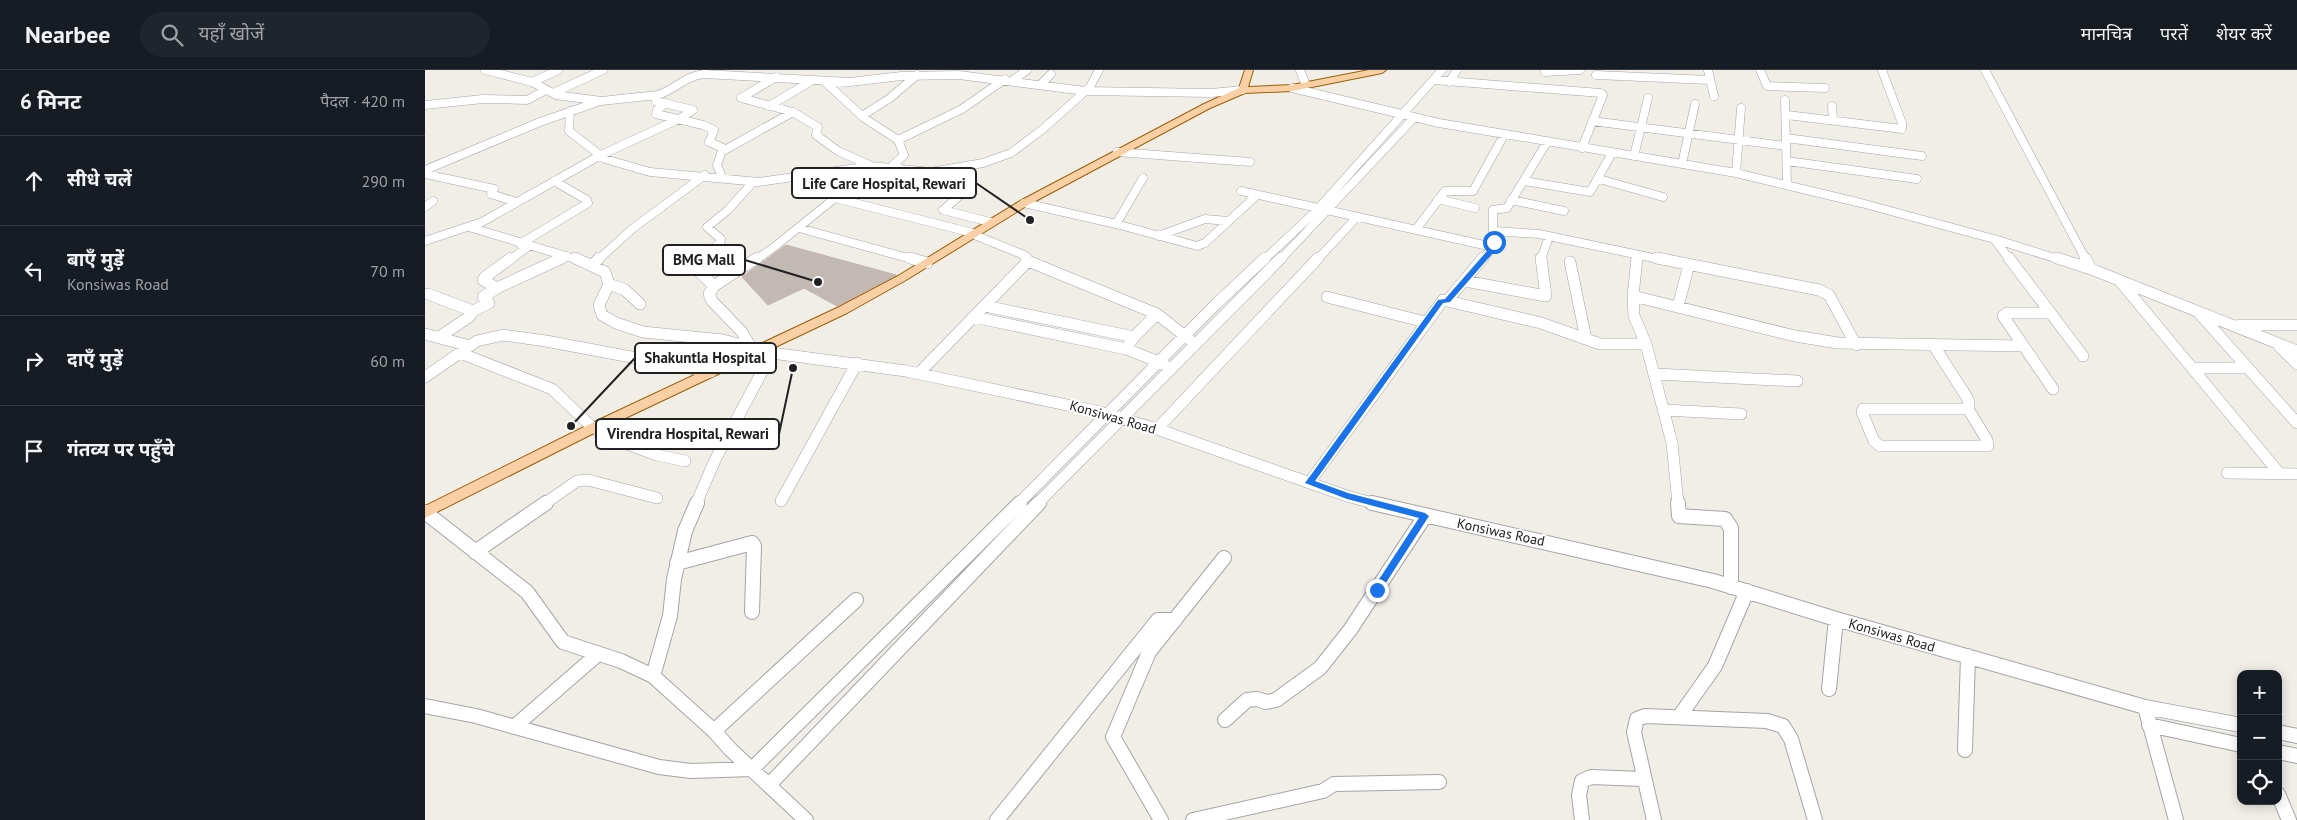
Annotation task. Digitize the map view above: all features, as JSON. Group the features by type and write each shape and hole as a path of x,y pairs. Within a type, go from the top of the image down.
{"main road":[{"path":"1243,90 1249,70"},
{"path":"1274,88 1369,70"},
{"path":"426,515 843,310 1117,152 1243,90 1292,88 1382,70"},
{"path":"596,431 711,372 881,296 919,274 975,235 990,222 1030,202"}],"street":[{"path":"485,70 532,82 550,92 574,98 601,100 636,98 667,92"},
{"path":"532,82 558,70"},
{"path":"425,105 480,99 528,100 603,70"},
{"path":"685,70 693,75 758,76 824,81 868,81 922,73 981,76 1085,91 1167,91 1211,94 1243,90"},
{"path":"758,76 765,70"},
{"path":"886,70 901,76"},
{"path":"969,70 981,76"},
{"path":"898,140 962,109 1027,70"},
{"path":"574,98 568,111 569,131 599,156 614,163 647,172 705,175 753,182 871,166 931,172 983,163 1003,157 1043,129 1093,84 1099,70"},
{"path":"1300,70 1305,83"},
{"path":"425,706 514,727 659,767 691,771 752,768 1159,361 1322,211 1442,70"},
{"path":"1449,82 1457,70"},
{"path":"1554,90 1545,71 1580,70"},
{"path":"1708,70 1714,96"},
{"path":"1760,70 1764,83 1767,86 1825,88"},
{"path":"1787,115 1903,128 1882,70"},
{"path":"1985,70 1995,85 2091,269"},
{"path":"862,116 891,98 922,73"},
{"path":"1596,75 1640,73 1710,80"},
{"path":"1040,85 1051,74"},
{"path":"655,101 693,75"},
{"path":"776,77 741,97 793,112 818,127 816,135 833,148 871,166"},
{"path":"769,106 813,80"},
{"path":"1434,80 1602,94 1582,148"},
{"path":"653,676 670,616 677,563 685,531 762,350 712,301 709,294 714,286 773,248 835,198 895,168 905,155 898,140 862,116 824,81"},
{"path":"1292,88 1414,118 1504,135 1736,173 1787,184 1994,239 2091,269 2297,351"},
{"path":"425,241 469,228 599,156 679,119 693,109 636,98"},
{"path":"1634,156 1648,98"},
{"path":"425,170 474,148 601,100"},
{"path":"1785,100 1787,115 1787,184"},
{"path":"667,104 657,110 656,114 712,128 714,134 709,142 721,147 723,151"},
{"path":"1682,164 1695,104"},
{"path":"1832,106 1833,120"},
{"path":"1736,173 1741,108"},
{"path":"722,177 717,165 723,151 793,112"},
{"path":"769,785 1057,484 1123,419 1322,211 1414,118"},
{"path":"1592,121 1740,140 1786,142 1922,156"},
{"path":"1417,228 1447,190 1473,191 1504,135"},
{"path":"1447,301 1493,247 1493,210 1505,209 1547,142"},
{"path":"1117,152 1250,162"},
{"path":"1524,181 1588,193 1592,191 1599,179 1611,153"},
{"path":"1787,162 1917,179"},
{"path":"927,221 965,192 925,178 931,172"},
{"path":"425,174 494,189 491,194 516,202"},
{"path":"593,265 611,245 705,175"},
{"path":"1116,224 1143,178"},
{"path":"1599,179 1663,197"},
{"path":"497,288 483,280 485,277 525,245 588,202 554,181"},
{"path":"714,286 692,263 720,243 721,239 707,227 728,210 753,182"},
{"path":"1241,191 1322,211 1417,228 1493,247"},
{"path":"1030,202 1200,246 1257,195"},
{"path":"835,198 975,235 1024,255 1029,261 1157,314 1196,344"},
{"path":"1439,199 1475,208"},
{"path":"1511,200 1563,211"},
{"path":"425,207 433,201"},
{"path":"943,210 990,222"},
{"path":"1157,429 1356,218"},
{"path":"1158,236 1205,219 1229,221"},
{"path":"469,228 593,265 605,272 609,284 625,290 640,304"},
{"path":"799,228 927,263"},
{"path":"1493,231 1528,232 1825,292 1856,345"},
{"path":"1465,281 1546,296 1541,260 1549,236"},
{"path":"1994,239 2083,356"},
{"path":"1637,255 1633,316 1646,344 1664,410 1676,470 1679,516 1725,519 1731,528 1731,587"},
{"path":"439,338 469,317 473,311 489,302 485,301 483,297 497,288 532,271 536,272 567,256"},
{"path":"919,373 1029,261"},
{"path":"1570,262 1586,339"},
{"path":"1678,306 1689,265"},
{"path":"2118,279 2280,474"},
{"name":"Konsiwas Road","path":"609,284 600,301 599,309 602,315 616,323 643,332 723,340 762,350 919,373 1108,414 1157,429 1365,501 1598,554 1747,591 1836,619 2145,707 2237,724"},
{"path":"428,294 473,311"},
{"path":"1633,296 1812,339 1856,345 2023,346"},
{"path":"1327,297 1425,322"},
{"path":"1309,483 1441,302 1447,301 1541,323 1586,339 1607,344 1646,344"},
{"path":"985,306 1129,334 1134,337"},
{"path":"2196,310 2297,423"},
{"path":"2051,313 2004,314 2004,318 2053,389"},
{"path":"1126,349 1134,337 1157,314"},
{"path":"974,317 1126,349 1159,361 1172,368"},
{"path":"2232,325 2297,325"},
{"path":"425,334 470,346"},
{"path":"425,377 470,346 487,337 513,335 711,372"},
{"path":"2275,343 2297,364"},
{"path":"1934,346 1966,396 1969,402 1968,409 1987,440 1988,446 1880,446 1874,441 1862,412 1863,409 1968,409"},
{"path":"460,353 553,389 596,431 657,455 685,461"},
{"path":"781,501 857,364"},
{"path":"2192,368 2248,368"},
{"path":"1655,374 1797,381"},
{"path":"1664,410 1741,414"},
{"path":"2227,473 2297,474"},
{"path":"475,552 577,481 588,480 657,498"},
{"path":"426,515 535,600 551,627 563,642 621,661 653,676 714,730 806,820"},
{"path":"1225,720 1247,700 1257,699 1266,702 1276,700 1320,668 1350,630 1425,516"},
{"path":"677,563 746,543 752,543 754,546 752,612"},
{"path":"1161,820 1113,737 1149,652 1224,558"},
{"path":"1679,717 1687,703 1715,666 1747,591"},
{"path":"714,730 856,600"},
{"path":"1829,689 1836,619"},
{"path":"997,820 1158,620 1175,620"},
{"path":"514,727 598,654"},
{"path":"1965,750 1968,656"},
{"path":"857,664 875,674"},
{"path":"2145,707 2176,820"},
{"path":"1654,820 1643,779 1634,732 1637,719 1645,716 1767,721 1783,726 1791,739 1815,820"},
{"path":"2149,725 2237,744"},
{"path":"2282,733 2297,736"},
{"path":"2282,753 2297,756"},
{"path":"1582,820 1579,787 1582,780 1591,777 1643,779"},
{"path":"1193,820 1323,791 1334,784 1439,782"},
{"path":"2282,803 2289,820"}],"building":[{"path":"786,245 896,275 837,306 804,288 768,305 742,277"}],"place":[{"name":"Life Care Hospital, Rewari","path":"1030,220"},
{"name":"BMG Mall","path":"818,282"},
{"name":"Virendra Hospital, Rewari","path":"793,368"},
{"name":"Shakuntla Hospital","path":"571,426"}],"route":[{"path":"1377,590 1425,516 1347,496 1309,483 1425,322 1443,300 1447,301 1490,251 1494,242"}]}
